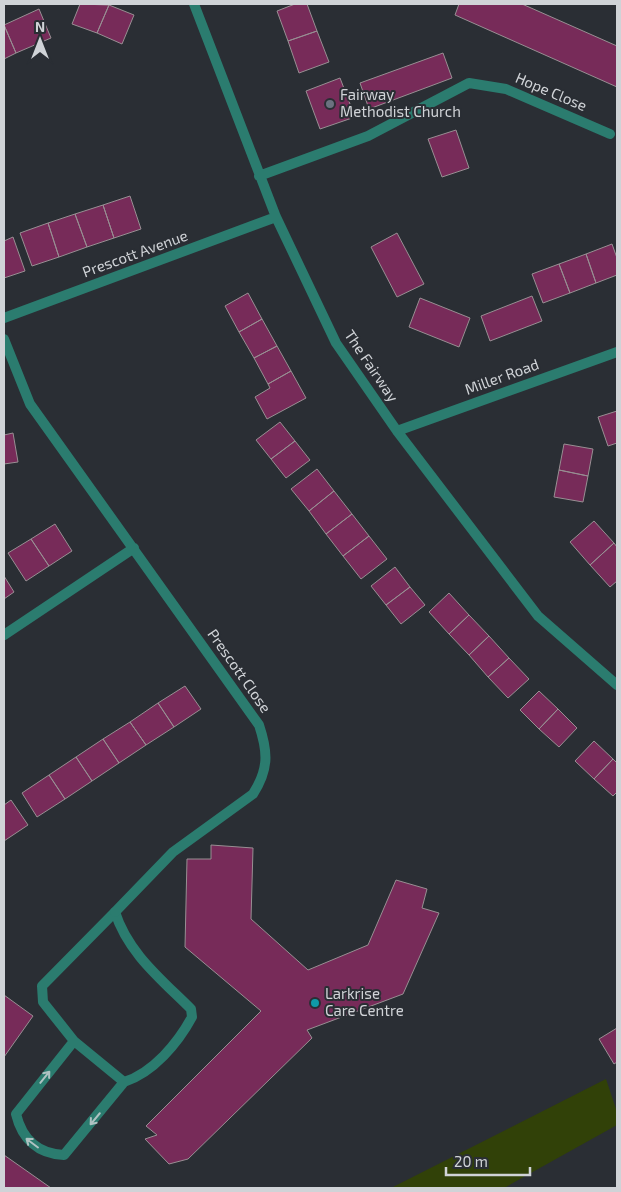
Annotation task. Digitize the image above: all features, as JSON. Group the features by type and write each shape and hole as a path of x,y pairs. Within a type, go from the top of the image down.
{"street":[{"name":"The Fairway","path":"194,4 276,217 336,343 397,431 538,616 617,685"},
{"name":"Hope Close","path":"259,176 368,136 468,83 506,89 610,134"},
{"name":"Prescott Avenue","path":"4,318 276,217"},
{"name":"Prescott Close","path":"4,339 30,404 259,725 266,749 260,782 253,794 173,852 42,986 43,1002 74,1041 124,1082"},
{"name":"Miller Road","path":"397,431 617,352"},
{"path":"4,636 134,548"},
{"path":"74,1041 16,1114 25,1138 34,1146 53,1154 64,1155 124,1082 146,1071 164,1054 179,1038 192,1017 191,1010 130,947 120,930 115,912"}],"green space":[{"path":"606,1079 617,1112 617,1125 504,1188 391,1188"}],"building":[{"path":"80,4 109,5 97,33 72,24"},
{"path":"295,4 307,4 317,31 288,41 277,11"},
{"path":"459,4 522,4 617,46 617,87 455,15"},
{"path":"109,5 134,15 122,44 97,33"},
{"path":"39,9 51,38 16,53 4,25"},
{"path":"4,25 16,53 4,59"},
{"path":"317,31 329,62 299,73 288,41"},
{"path":"443,53 452,78 369,109 360,83"},
{"name":"Fairway Methodist Church","path":"340,78 355,117 320,129 306,91"},
{"path":"456,130 469,168 442,177 428,139"},
{"path":"130,196 141,229 114,238 103,205"},
{"path":"103,205 114,238 87,247 75,214"},
{"path":"75,214 87,247 59,257 48,223"},
{"path":"48,223 59,257 32,266 20,233"},
{"path":"397,233 424,284 397,297 371,247"},
{"path":"13,237 25,271 4,278 4,241"},
{"path":"612,244 617,258 617,275 596,283 586,254"},
{"path":"586,254 596,283 570,293 559,264"},
{"path":"559,264 570,293 543,303 532,274"},
{"path":"248,293 262,319 239,332 225,306"},
{"path":"532,296 542,321 490,341 481,316"},
{"path":"420,298 470,318 459,347 409,327"},
{"path":"262,319 277,346 254,358 239,332"},
{"path":"277,346 291,371 268,384 254,358"},
{"path":"291,371 306,398 267,419 255,397 270,388 268,384"},
{"path":"617,411 617,443 608,446 598,417"},
{"path":"280,422 295,441 271,459 256,440"},
{"path":"13,433 18,462 4,464 4,435"},
{"path":"295,441 310,460 286,478 271,459"},
{"path":"564,444 593,449 588,476 559,470"},
{"path":"317,469 334,491 309,511 291,489"},
{"path":"559,470 588,476 583,502 554,497"},
{"path":"334,491 352,514 326,534 309,511"},
{"path":"352,514 369,536 343,556 326,534"},
{"path":"594,521 614,543 590,565 570,542"},
{"path":"55,524 72,551 49,566 31,539"},
{"path":"369,536 387,559 361,579 343,556"},
{"path":"31,539 49,566 26,581 8,553"},
{"path":"614,543 617,547 617,581 610,587 590,565"},
{"path":"395,567 410,587 386,605 371,586"},
{"path":"4,576 14,592 4,599"},
{"path":"410,587 425,605 401,624 386,605"},
{"path":"449,593 469,615 449,634 429,612"},
{"path":"469,615 489,636 469,655 449,634"},
{"path":"489,636 509,658 488,677 469,655"},
{"path":"509,658 529,679 508,698 488,677"},
{"path":"185,686 201,709 174,727 158,703"},
{"path":"539,691 558,709 539,729 520,710"},
{"path":"158,703 174,727 146,745 130,722"},
{"path":"558,709 577,728 559,747 539,729"},
{"path":"130,722 146,745 119,763 103,739"},
{"path":"103,739 119,763 92,781 76,757"},
{"path":"594,741 613,759 594,779 575,761"},
{"path":"76,757 92,781 65,799 49,775"},
{"path":"613,759 617,763 617,792 613,796 594,779"},
{"path":"49,775 65,799 37,817 22,793"},
{"path":"11,800 28,825 4,841 4,805"},
{"name":"Larkrise Care Centre","path":"211,845 253,848 251,919 308,970 368,945 396,880 427,889 422,908 439,913 403,994 307,1030 312,1038 188,1159 169,1164 145,1139 157,1135 146,1126 261,1011 185,947 187,859 211,859"},
{"path":"4,995 33,1016 4,1057"},
{"path":"617,1028 617,1062 614,1064 599,1039"},
{"path":"4,1155 51,1188 4,1188"}],"place":[{"name":"Fairway Methodist Church","path":"330,104"},
{"name":"Larkrise Care Centre","path":"315,1003"}]}
